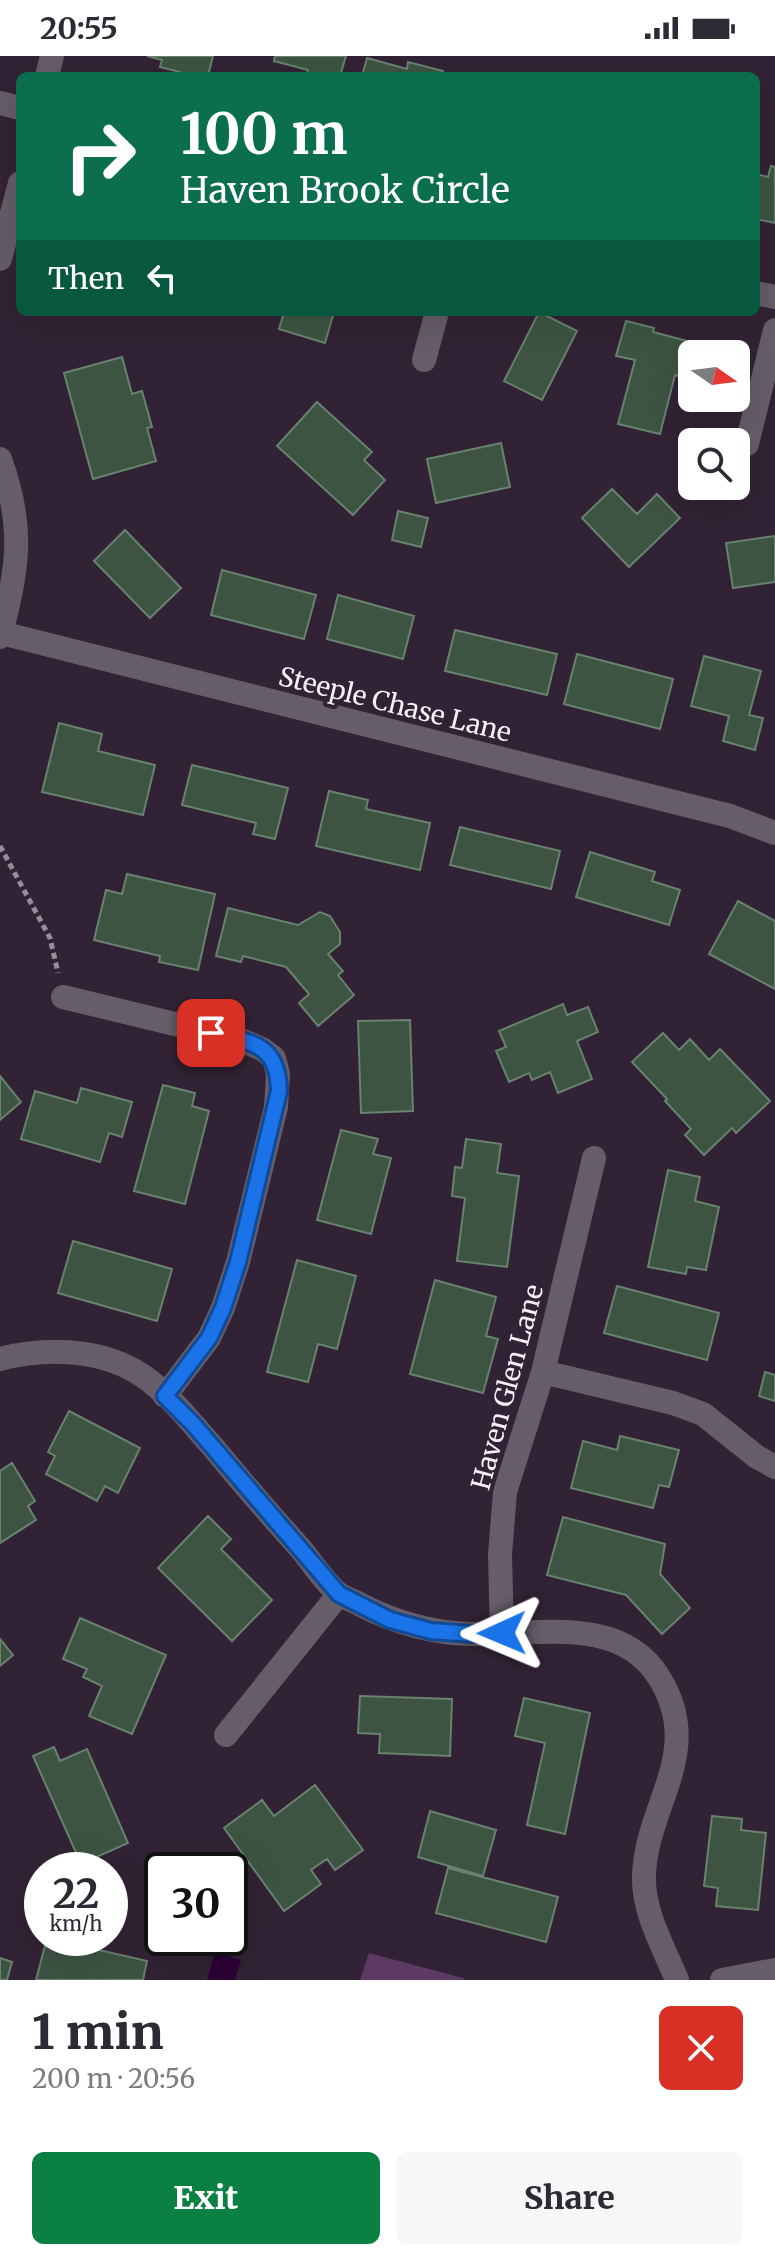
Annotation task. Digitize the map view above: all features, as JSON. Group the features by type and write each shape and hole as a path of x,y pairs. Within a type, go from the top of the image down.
{"street":[{"path":"0,259 16,198"},
{"path":"424,360 436,316"},
{"path":"750,432 775,330"},
{"path":"0,459 12,492 17,527 16,573 0,635"},
{"name":"Steeple Chase Lane","path":"0,635 730,816 775,833"},
{"path":"63,997 241,1040 274,1058 278,1074 276,1107 238,1262 209,1338 165,1396"},
{"name":"Haven Glen Lane","path":"502,1633 500,1555 505,1492 543,1372 594,1158"},
{"path":"0,1359 43,1352 76,1353 110,1360 137,1372 193,1424 339,1594 390,1620 431,1631 472,1634 560,1631 607,1638 631,1648 649,1662 670,1698 676,1723 675,1758 652,1835 644,1875 646,1896 677,1980"},
{"path":"543,1372 673,1403 703,1414 757,1457 775,1467"},
{"path":"226,1735 339,1594"},
{"path":"722,1980 775,1970"}],"path":[{"path":"0,846 50,938 63,997"}],"shaded area":[{"path":"369,1953 463,1978 465,1980 360,1980"},
{"path":"214,1956 241,1960 235,1980 207,1980"}],"building":[{"path":"147,56 213,56 209,72 180,72 160,67 162,60"},
{"path":"275,56 346,56 341,72 307,72 274,61"},
{"path":"367,58 407,69 408,62 443,71 443,72 363,72"},
{"path":"771,166 775,167 775,223 760,220 760,175 768,177"},
{"path":"283,316 333,316 325,343 279,329"},
{"path":"537,316 547,316 577,331 542,400 504,381"},
{"path":"626,321 683,340 678,340 678,376 675,375 660,434 618,424 635,360 616,356"},
{"path":"122,357 132,394 142,391 152,427 147,428 156,461 93,479 64,373"},
{"path":"317,402 372,452 364,460 385,480 353,515 277,446"},
{"path":"501,443 510,487 436,503 427,459"},
{"path":"612,489 637,514 657,494 680,518 629,567 582,518"},
{"path":"398,511 428,518 421,547 392,540"},
{"path":"125,530 181,588 150,618 94,561"},
{"path":"775,536 775,582 733,588 726,543"},
{"path":"222,570 316,595 304,639 211,615"},
{"path":"338,595 414,616 403,659 327,639"},
{"path":"455,630 557,654 547,695 445,671"},
{"path":"577,654 673,679 660,729 564,704"},
{"path":"704,656 761,671 749,715 763,718 755,750 723,741 729,716 691,706"},
{"path":"59,723 102,734 98,751 155,765 143,815 42,792"},
{"path":"192,765 288,788 275,839 253,834 256,823 182,805"},
{"path":"329,791 368,800 366,809 430,823 420,870 316,846"},
{"path":"460,827 560,851 551,889 450,865"},
{"path":"590,852 655,872 652,881 680,890 669,925 576,897"},
{"path":"127,874 215,894 198,970 159,962 160,956 94,940 106,890 122,894"},
{"path":"738,901 775,921 775,989 709,954"},
{"path":"228,908 298,925 320,912 330,916 340,932 340,944 328,954 343,971 338,975 354,995 318,1026 299,1003 309,994 286,967 243,956 241,962 216,956"},
{"path":"563,1004 567,1015 588,1007 598,1032 577,1041 592,1079 558,1093 550,1072 532,1080 529,1073 509,1082 496,1051 506,1047 499,1031"},
{"path":"410,1020 413,1111 361,1113 358,1021"},
{"path":"663,1033 679,1050 690,1039 709,1060 720,1049 770,1101 736,1133 732,1128 704,1155 685,1135 691,1129 632,1062"},
{"path":"0,1076 21,1102 0,1120"},
{"path":"163,1085 195,1093 192,1106 209,1111 185,1204 134,1191"},
{"path":"81,1088 132,1102 122,1137 109,1133 100,1162 21,1139 35,1091 77,1103"},
{"path":"341,1130 378,1139 373,1154 391,1158 371,1234 317,1220"},
{"path":"466,1139 501,1144 497,1173 519,1176 507,1267 457,1261 465,1198 452,1196 455,1167 462,1168"},
{"path":"668,1170 700,1177 695,1201 719,1207 706,1270 687,1267 686,1274 648,1267"},
{"path":"73,1241 172,1269 157,1321 58,1293"},
{"path":"297,1260 356,1276 337,1349 318,1344 308,1382 267,1372"},
{"path":"435,1280 496,1297 486,1336 498,1339 483,1393 410,1374"},
{"path":"617,1286 719,1313 707,1360 604,1333"},
{"path":"765,1372 775,1375 775,1401 759,1396"},
{"path":"69,1411 140,1448 118,1493 105,1486 97,1501 46,1474 55,1456 48,1452"},
{"path":"620,1436 679,1450 669,1487 659,1485 653,1508 571,1488 583,1441 617,1450"},
{"path":"12,1463 35,1501 28,1506 36,1520 0,1543 0,1471"},
{"path":"208,1516 231,1539 221,1549 272,1600 232,1641 158,1568"},
{"path":"563,1517 665,1544 660,1574 690,1608 662,1634 626,1595 547,1575"},
{"path":"80,1618 166,1655 132,1734 89,1716 102,1686 83,1677 87,1669 63,1659"},
{"path":"0,1639 13,1655 0,1666"},
{"path":"360,1696 452,1699 450,1756 379,1753 380,1734 358,1733"},
{"path":"524,1698 590,1713 565,1834 527,1825 545,1743 515,1736"},
{"path":"54,1747 60,1761 87,1749 128,1843 108,1852 76,1852 33,1756"},
{"path":"315,1785 363,1850 335,1870 327,1859 311,1870 321,1884 284,1911 248,1861 248,1852 241,1852 224,1828 262,1800 274,1816"},
{"path":"430,1811 496,1830 483,1876 418,1857"},
{"path":"712,1816 742,1819 741,1830 766,1833 758,1910 716,1906 718,1888 704,1886"},
{"path":"448,1868 558,1897 546,1942 436,1913"},
{"path":"42,1956 125,1956 147,1961 143,1980 36,1980"},
{"path":"0,1958 12,1962 7,1980 0,1980"}],"route":[{"path":"211,1033 241,1040 274,1058 279,1091 238,1262 223,1308 209,1338 165,1396 193,1424 339,1594 390,1620 431,1631 502,1633"}]}
